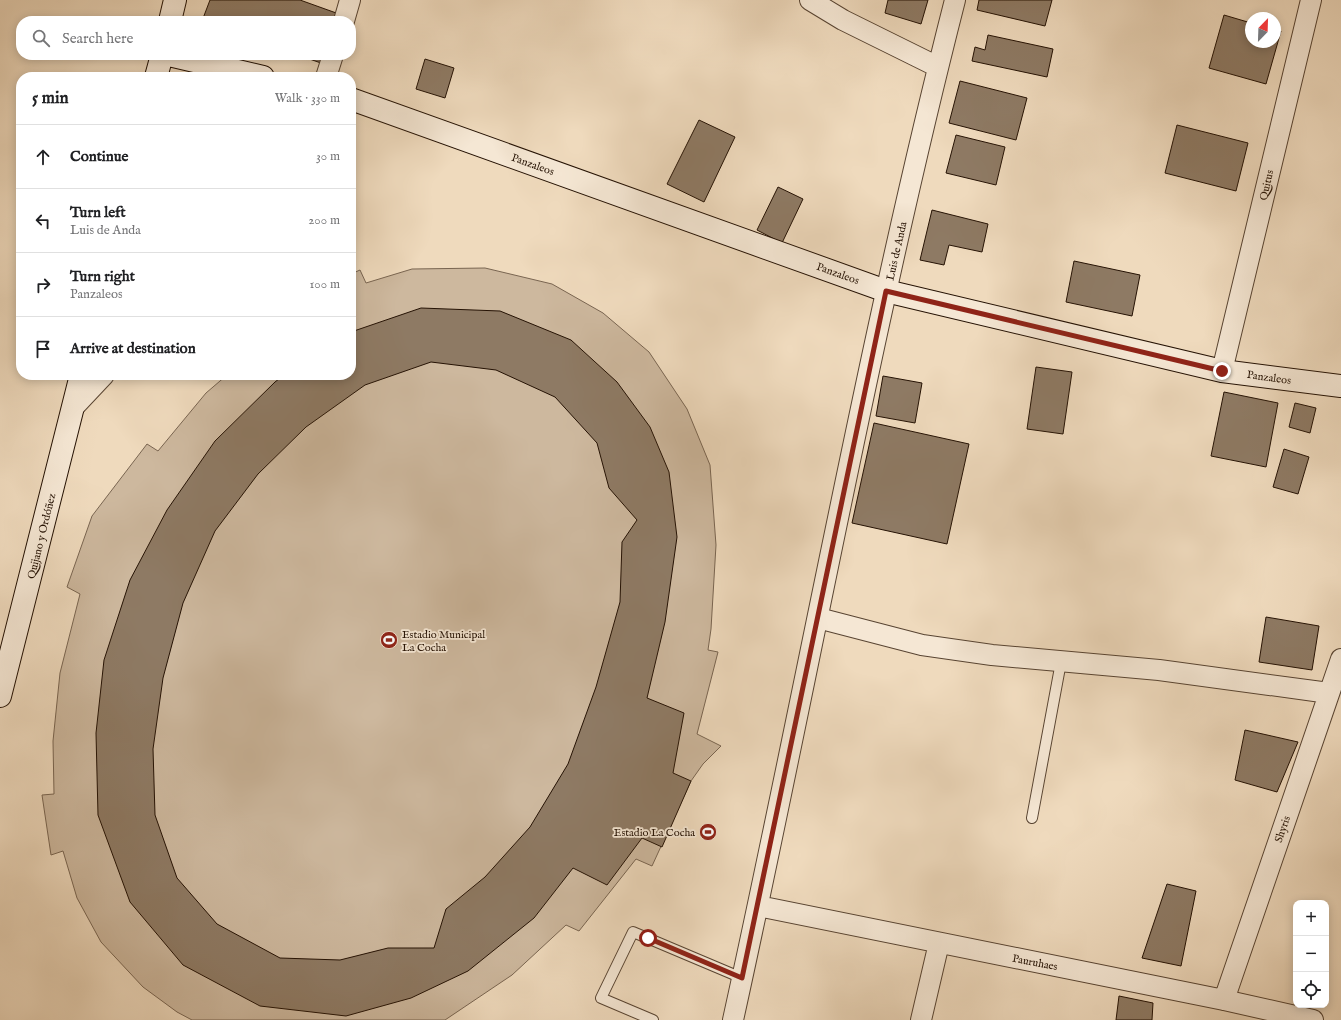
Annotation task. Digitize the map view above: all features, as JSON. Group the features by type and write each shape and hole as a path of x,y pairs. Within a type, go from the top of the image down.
{"street":[{"path":"171,16 175,0"},
{"path":"345,16 350,0"},
{"path":"810,0 843,20 938,67"},
{"name":"Luis de Anda","path":"733,1020 886,291 955,0"},
{"name":"Quitus","path":"1222,371 1311,0"},
{"path":"157,72 161,60"},
{"path":"190,60 242,72"},
{"path":"328,72 331,60"},
{"name":"Panzaleos","path":"356,102 886,291 1222,371 1341,386"},
{"name":"Quijano y Ordóñez","path":"0,696 80,380"},
{"path":"72,409 99,380"},
{"path":"818,618 922,644 992,656 1159,670 1329,693"},
{"name":"Shyris","path":"1224,1000 1341,659"},
{"name":"Pauruhaes","path":"758,906 1224,1000 1312,1020"},
{"path":"920,1020 940,943"}],"lane":[{"path":"1032,818 1061,662"},
{"path":"653,1020 601,998 633,932 742,978"}],"shaded area":[{"name":"Estadio Municipal La Cocha","path":"485,268 552,284 603,313 649,352 687,409 710,465 716,545 711,629 708,650 718,652 697,734 721,746 703,764 691,781 652,866 636,859 579,931 566,925 512,975 445,1020 192,1020 177,1012 143,987 101,942 77,898 63,851 51,855 42,795 54,794 53,741 60,673 80,594 67,587 92,516 147,444 158,451 206,393 221,380 356,380 356,272 360,270 366,283 412,269"}],"building":[{"path":"210,0 300,0 339,14 338,16 204,16"},
{"path":"888,0 928,0 921,24 885,13"},
{"path":"979,0 1052,0 1045,26 977,10"},
{"path":"1224,15 1245,21 1245,48 1276,48 1266,84 1209,68"},
{"path":"988,35 1053,49 1047,77 972,61 975,47 985,50"},
{"path":"425,59 454,68 445,98 416,89"},
{"path":"312,60 322,60 321,63"},
{"path":"960,81 1027,98 1016,140 949,123"},
{"path":"699,120 735,137 704,202 667,184"},
{"path":"1177,125 1248,143 1236,191 1165,173"},
{"path":"956,135 1005,147 996,185 946,173"},
{"path":"778,187 803,199 782,243 757,230"},
{"path":"932,210 988,224 982,252 949,245 944,265 920,260"},
{"path":"1074,261 1140,275 1132,316 1066,302"},
{"path":"421,308 500,311 571,340 617,382 650,427 669,472 677,537 665,622 647,698 684,713 673,773 691,781 662,847 642,838 607,885 573,868 534,918 468,971 411,998 346,1016 260,1006 183,965 130,902 98,815 96,733 104,660 130,580 167,510 215,441 278,380 356,380 356,330","holes":["431,362 496,370 555,397 597,443 609,488 637,520 622,542 620,602 596,687 568,764 530,827 485,877 446,909 434,948 388,948 340,960 280,958 217,924 177,878 155,815 153,749 163,678 183,603 215,531 258,474 306,427 365,385"]},
{"path":"1036,367 1072,372 1063,434 1027,429"},
{"path":"883,376 922,383 915,423 876,416"},
{"path":"1224,392 1278,403 1266,467 1211,456"},
{"path":"1295,403 1316,408 1310,433 1289,427"},
{"path":"874,423 969,444 947,544 852,523"},
{"path":"1284,449 1309,457 1298,494 1273,487"},
{"path":"1266,617 1319,626 1312,670 1259,662"},
{"path":"1245,730 1298,742 1277,792 1235,780"},
{"path":"1167,884 1196,891 1181,966 1142,958"},
{"path":"1119,996 1153,1003 1152,1020 1116,1020"}],"place":[{"name":"Estadio Municipal La Cocha","path":"389,640"},
{"name":"Estadio La Cocha","path":"708,832"}],"route":[{"path":"648,938 742,978 886,291 1222,371"}]}
